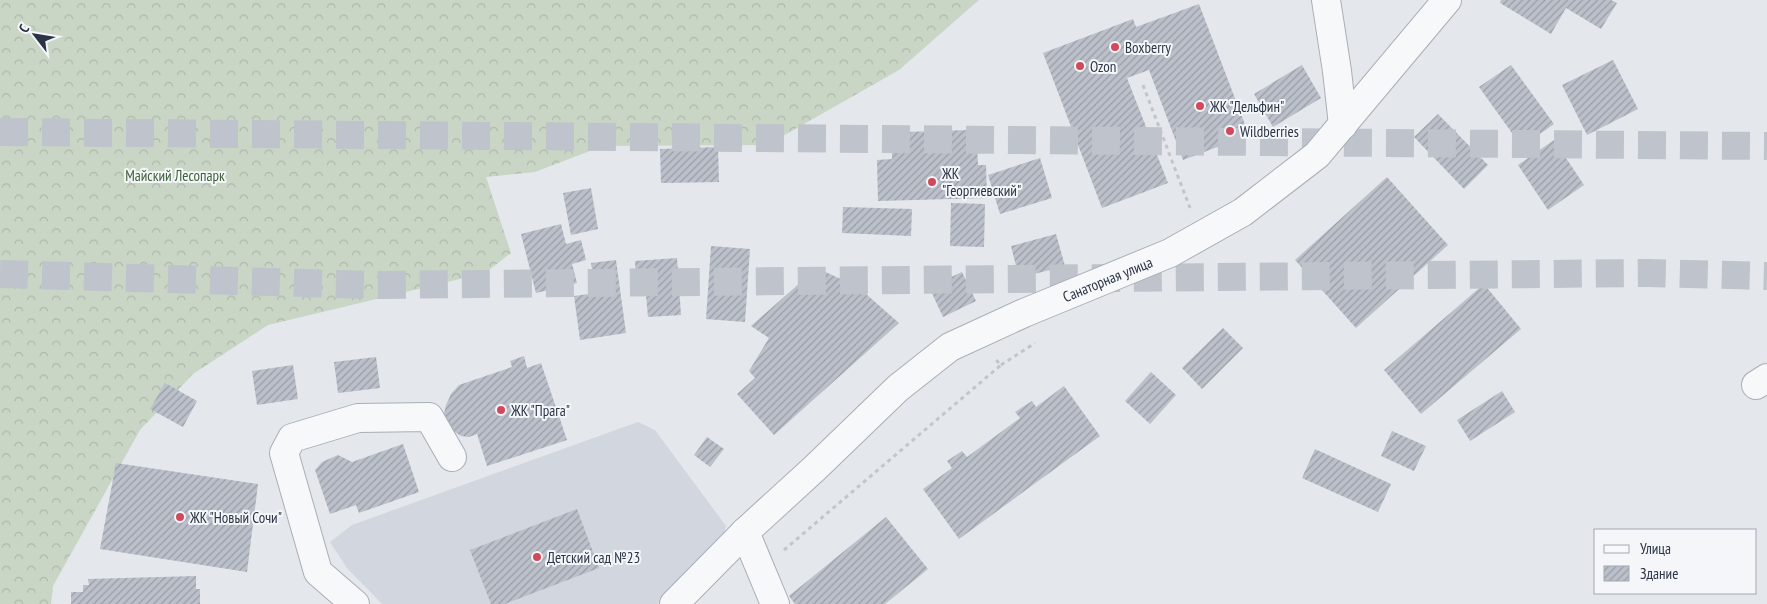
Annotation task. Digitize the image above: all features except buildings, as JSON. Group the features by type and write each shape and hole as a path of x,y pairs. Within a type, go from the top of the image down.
{"street":[{"path":"1326,0 1343,125"},
{"name":"Санаторная улица","path":"674,604 745,532 898,388 950,347 1024,313 1170,253 1243,212 1317,155 1447,0"},
{"path":"355,604 318,572 284,453 292,438 358,418 429,417 452,457"},
{"path":"745,532 775,604"}],"path":[{"path":"1143,85 1201,235"},
{"path":"761,570 1001,366 976,335"}],"shaded area":[{"path":"638,422 655,430 726,526 720,547 657,604 382,604 347,568 330,542 352,525"}],"green space":[{"name":"Майский Лесопарк","path":"0,0 979,0 899,70 767,145 603,146 535,172 486,177 511,253 485,273 268,325 193,374 140,430 53,586 51,604 0,604"}],"tunnel":[{"path":"0,132 1767,146"},
{"path":"0,274 370,285 1648,273 1767,276"}],"place":[{"name":"Boxberry","path":"1115,47"},
{"name":"Ozon","path":"1080,66"},
{"name":"ЖК \"Дельфин\"","path":"1200,106"},
{"name":"Wildberries","path":"1230,131"},
{"name":"ЖК \"Георгиевский\"","path":"932,182"},
{"name":"ЖК \"Прага\"","path":"501,410"},
{"name":"ЖК \"Новый Сочи\"","path":"180,517"},
{"name":"Детский сад №23","path":"537,557"}]}
